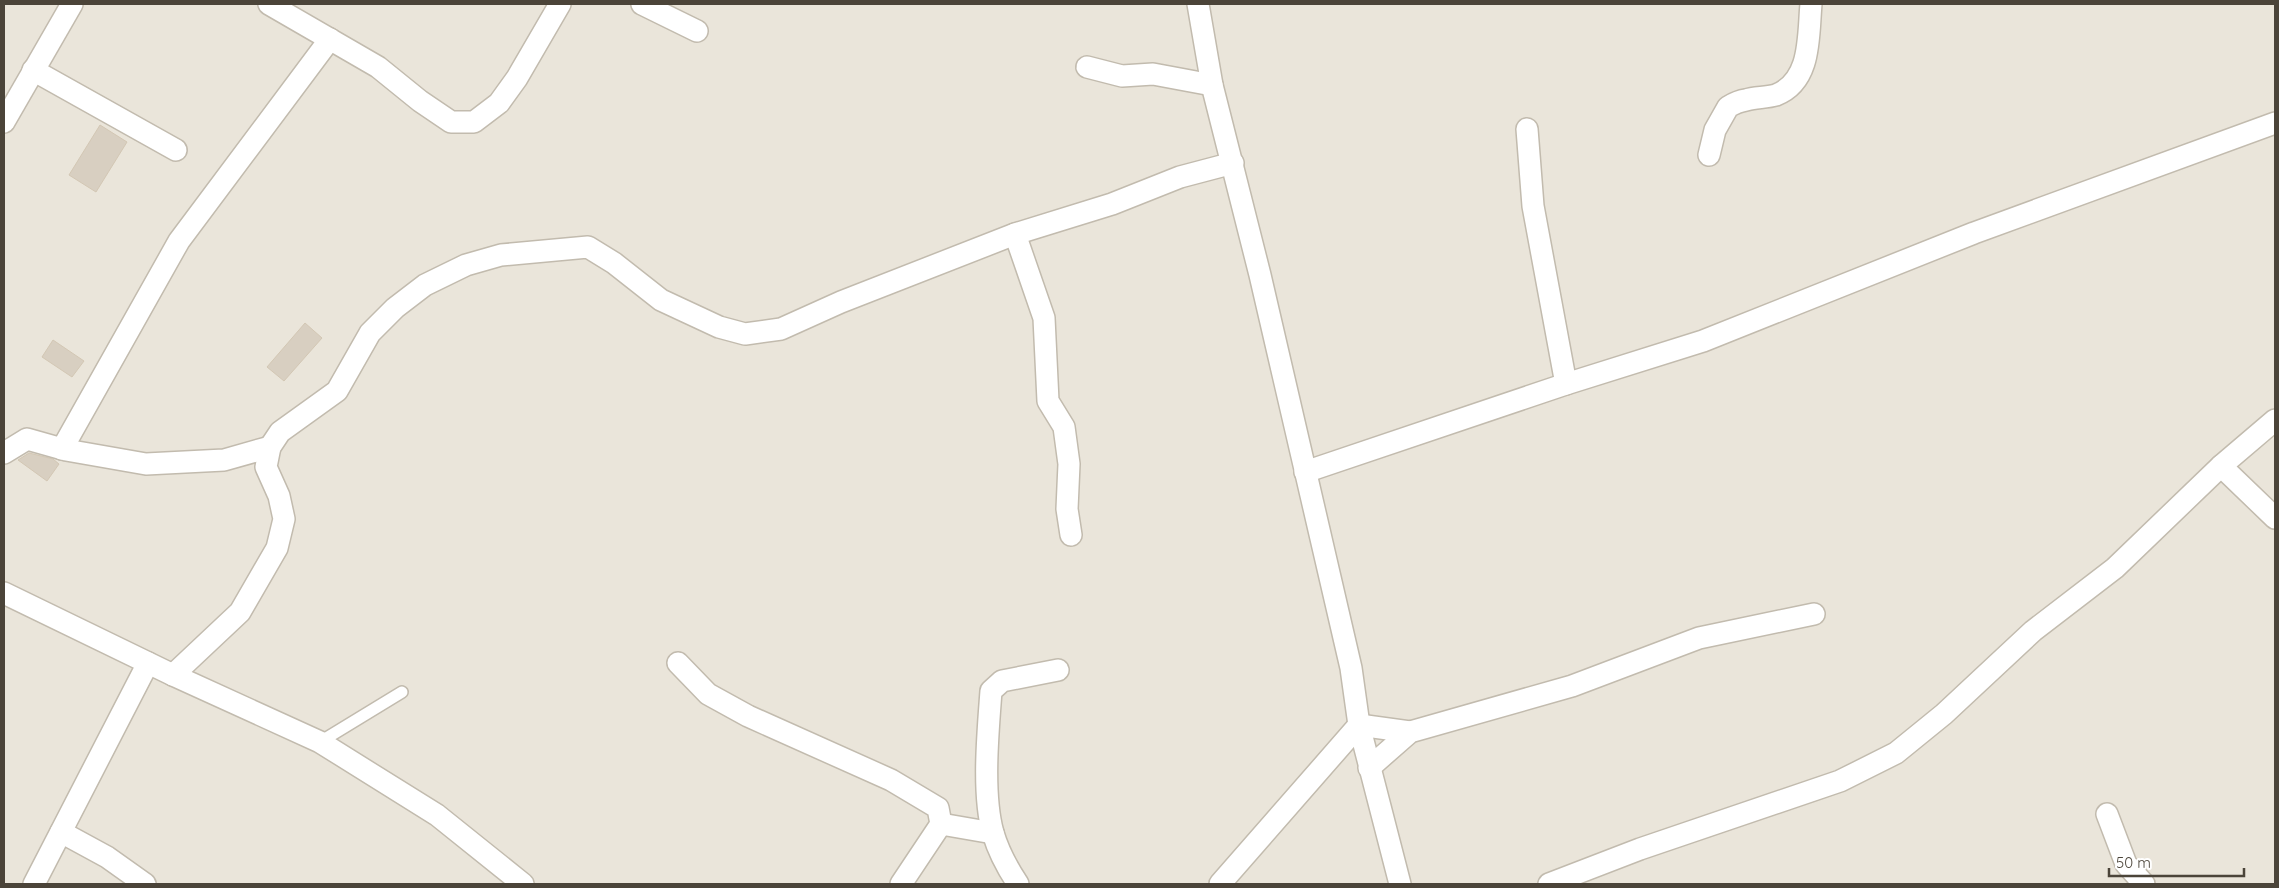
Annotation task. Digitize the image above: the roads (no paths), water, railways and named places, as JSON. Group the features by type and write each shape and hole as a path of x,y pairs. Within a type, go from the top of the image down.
{"street":[{"path":"4,122 72,4"},
{"path":"269,4 378,67 420,102 451,122 474,122 499,103 517,78 560,4"},
{"path":"642,4 696,31"},
{"path":"1198,4 1212,85 1233,163 1351,668 1359,725 1369,768 1400,884"},
{"path":"1709,155 1715,130 1728,106 1745,100 1776,95 1792,85 1801,73 1807,52 1811,4"},
{"path":"62,449 179,241 330,39"},
{"path":"1087,67 1122,76 1153,74 1212,85"},
{"path":"33,70 176,150"},
{"path":"1305,472 1566,384 1703,341 1974,233 2275,123"},
{"path":"1527,129 1533,206 1566,384"},
{"path":"173,675 240,612 277,548 284,519 279,496 266,467 270,447 280,432 337,391 370,333 396,308 425,285 466,265 501,255 588,247 614,263 661,300 718,327 745,334 781,329 841,302 1015,234 1112,204 1180,177 1233,163"},
{"path":"1015,234 1044,318 1048,401 1064,427 1069,464 1067,510 1071,535"},
{"path":"1549,884 1640,849 1840,781 1896,753 1944,714 2033,632 2115,568 2221,466 2275,420"},
{"path":"4,453 27,439 62,449 146,464 224,460 270,447"},
{"path":"2221,466 2275,518"},
{"path":"4,593 173,675 320,742 437,815 523,884"},
{"path":"1359,725 1410,732 1572,686 1699,638 1814,614"},
{"path":"34,884 148,663"},
{"path":"678,664 708,694 748,716 891,780 938,808 941,824 901,884"},
{"path":"1018,884 1009,870 993,833 987,800 991,691 1002,681 1058,670"},
{"path":"1220,884 1359,725"},
{"path":"1369,768 1410,732"},
{"path":"2107,814 2126,864 2144,884"},
{"path":"941,824 993,833"},
{"path":"61,832 107,857 145,884"}],"lane":[{"path":"320,742 402,692"}]}
